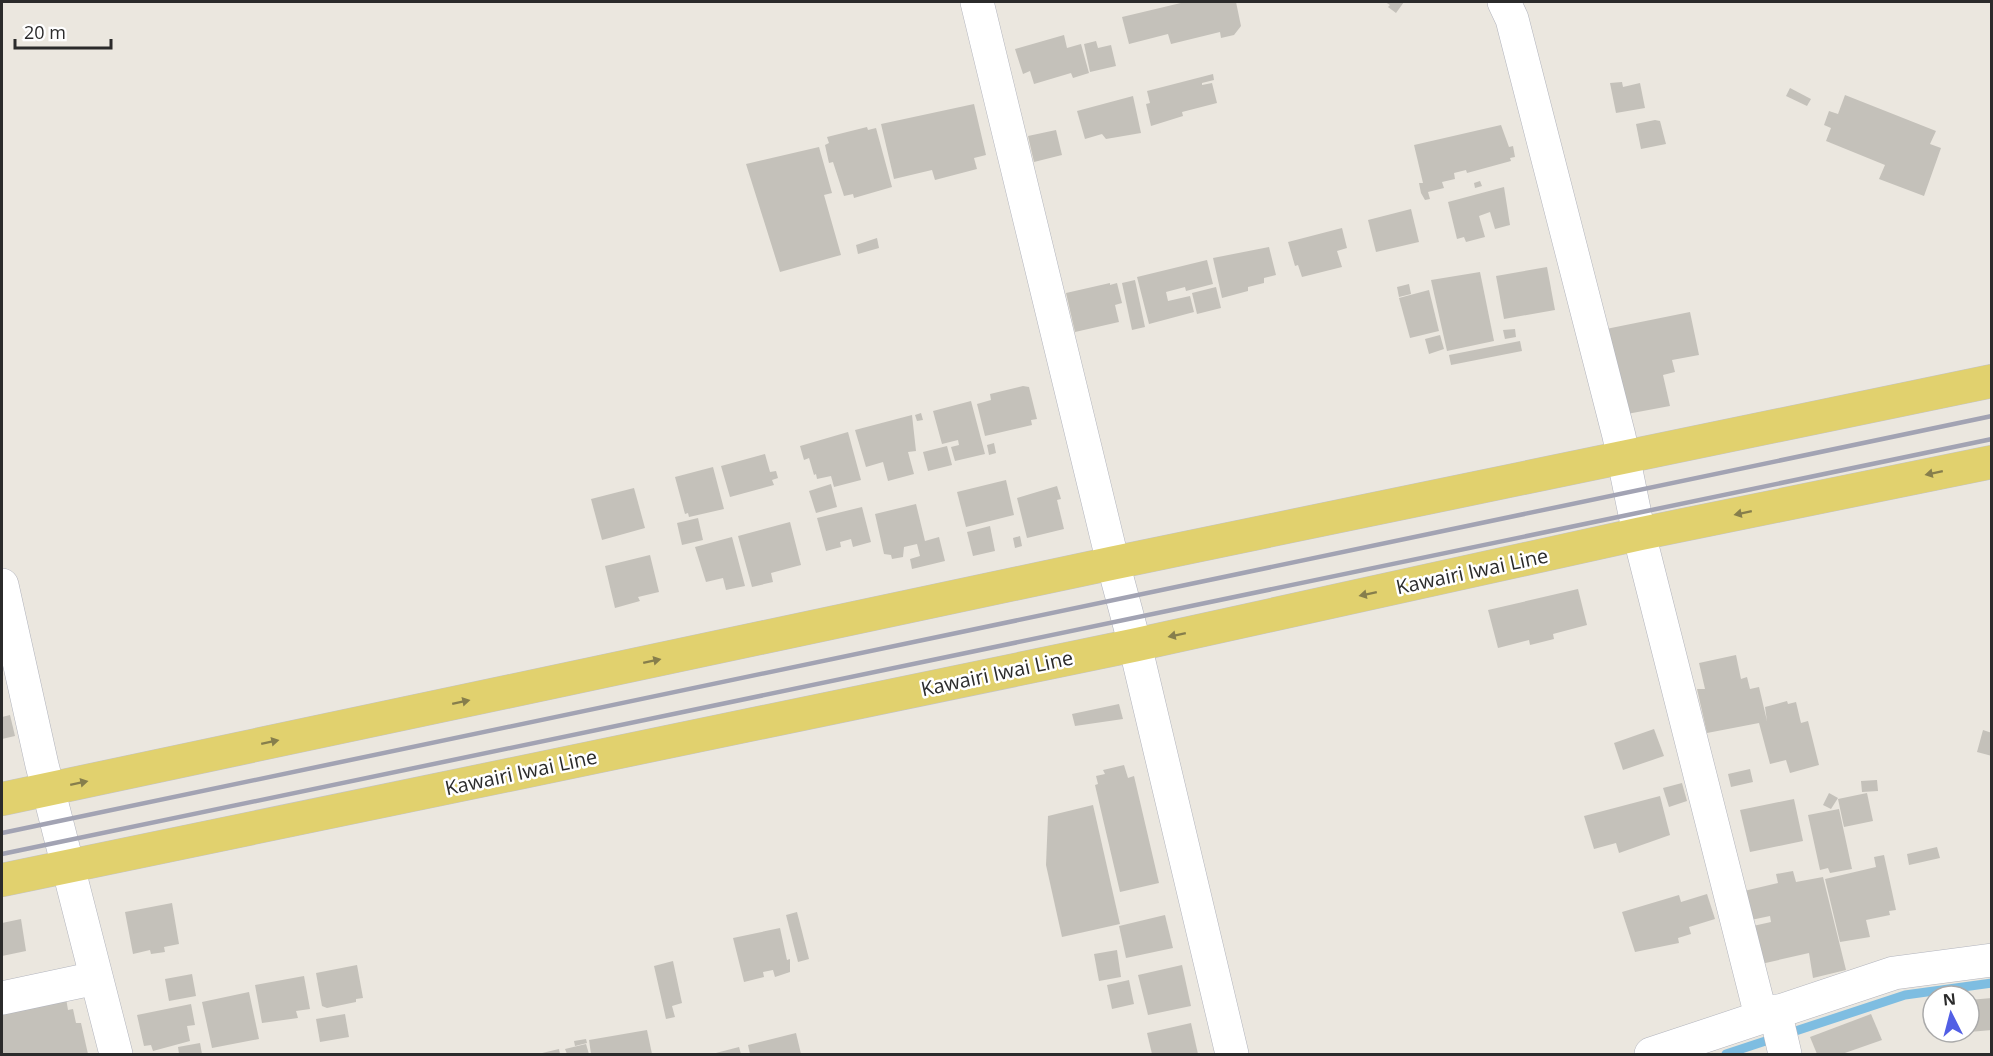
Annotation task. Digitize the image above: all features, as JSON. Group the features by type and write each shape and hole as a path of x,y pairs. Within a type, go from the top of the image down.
{"main road":[{"path":"2,799 1113,563 1992,381"},
{"name":"Kawairi Iwai Line","path":"2,880 1135,645 1639,534 1992,462"}],"street":[{"path":"977,2 1135,645 1232,1054"},
{"path":"1504,2 1512,19 1624,458 1639,534 1776,1031"},
{"path":"2,585 10,664 48,789 117,1054"},
{"path":"1651,1054 1776,1031 1894,973 1992,960"},
{"path":"2,998 96,978"}],"building":[{"path":"1185,2 1236,2 1241,26 1234,35 1221,38 1220,32 1171,44 1168,34 1129,44 1122,17"},
{"path":"1385,2 1404,2 1396,13"},
{"path":"1064,35 1067,48 1081,44 1089,73 1073,78 1071,73 1034,84 1030,71 1023,74 1015,49"},
{"path":"1096,41 1098,48 1111,45 1116,66 1090,72 1084,44"},
{"path":"1213,74 1214,80 1202,83 1202,85 1212,83 1217,103 1182,112 1183,116 1151,126 1146,104 1150,103 1147,91"},
{"path":"1622,82 1623,87 1640,83 1645,108 1616,113 1610,83"},
{"path":"1790,88 1811,99 1807,106 1786,96"},
{"path":"1845,95 1936,131 1930,144 1941,148 1924,196 1879,179 1885,165 1826,141 1831,128 1824,125 1829,111 1838,114"},
{"path":"1133,96 1141,133 1106,139 1102,134 1085,139 1077,111"},
{"path":"974,104 986,155 974,158 977,169 935,180 932,170 894,179 881,124"},
{"path":"1660,121 1666,144 1641,149 1636,124"},
{"path":"1501,125 1509,147 1513,146 1515,157 1510,158 1511,161 1467,173 1466,170 1454,173 1455,179 1442,182 1444,188 1428,192 1430,199 1425,200 1419,183 1423,183 1414,145"},
{"path":"867,127 868,130 876,128 892,187 854,198 853,194 844,196 833,162 829,163 825,145 829,143 827,137"},
{"path":"1056,130 1062,155 1034,162 1028,136"},
{"path":"819,147 832,193 824,195 841,255 780,272 746,164"},
{"path":"1480,181 1482,186 1475,188 1474,183"},
{"path":"1504,187 1510,225 1495,229 1490,212 1479,216 1485,237 1466,242 1464,237 1457,239 1448,202"},
{"path":"1411,209 1419,242 1376,252 1368,220"},
{"path":"1342,228 1347,248 1337,251 1342,267 1302,277 1298,265 1295,266 1288,242"},
{"path":"877,238 879,248 858,254 856,245"},
{"path":"1269,247 1276,275 1264,278 1264,283 1248,287 1248,291 1222,298 1213,258"},
{"path":"1207,260 1213,284 1186,291 1185,287 1166,292 1168,301 1190,296 1194,312 1149,324 1137,277"},
{"path":"1547,267 1555,310 1504,319 1496,276"},
{"path":"1480,272 1494,341 1447,351 1431,280"},
{"path":"1135,280 1145,327 1132,330 1122,283"},
{"path":"1110,283 1110,285 1117,283 1122,303 1115,305 1119,322 1075,332 1066,293"},
{"path":"1409,284 1411,294 1399,297 1397,287"},
{"path":"1216,287 1221,308 1197,314 1192,293"},
{"path":"1429,290 1439,331 1410,338 1399,298"},
{"path":"1690,312 1699,355 1672,360 1675,372 1663,375 1670,406 1627,414 1606,329"},
{"path":"1515,329 1516,337 1505,339 1503,330"},
{"path":"1440,335 1444,349 1429,354 1425,339"},
{"path":"1520,341 1522,351 1451,365 1449,355"},
{"path":"1023,386 1029,387 1037,419 1031,420 1032,425 985,436 977,404 991,400 990,394"},
{"path":"971,401 985,454 955,461 951,447 959,445 958,440 942,444 933,411"},
{"path":"921,413 923,420 917,421 915,415"},
{"path":"912,415 916,451 908,452 914,474 888,481 883,462 866,467 855,430"},
{"path":"848,432 861,480 834,487 831,476 817,479 809,458 804,460 800,446"},
{"path":"994,443 996,453 989,455 987,445"},
{"path":"947,446 952,465 928,471 923,452"},
{"path":"765,454 770,472 776,471 778,478 772,480 774,485 730,497 721,466"},
{"path":"713,467 724,509 689,517 688,513 685,514 675,477"},
{"path":"1006,480 1014,515 966,527 957,492"},
{"path":"831,484 837,507 816,513 809,491"},
{"path":"1057,486 1061,499 1057,500 1064,529 1027,538 1017,498"},
{"path":"634,488 645,528 602,540 591,499"},
{"path":"916,504 925,541 939,537 945,561 912,569 910,559 920,556 917,544 904,547 903,557 892,559 891,555 884,554 875,514"},
{"path":"862,507 871,542 853,547 851,539 840,542 841,547 826,551 817,518"},
{"path":"698,518 703,540 682,545 677,523"},
{"path":"790,522 801,565 771,573 773,582 752,587 738,536"},
{"path":"990,526 995,551 973,556 967,532"},
{"path":"1020,536 1022,546 1015,548 1013,538"},
{"path":"732,537 745,586 726,590 723,578 706,582 695,547"},
{"path":"650,555 659,592 638,597 640,601 615,608 605,566"},
{"path":"1578,589 1587,625 1553,634 1554,639 1530,645 1529,640 1498,648 1488,610"},
{"path":"1736,655 1741,679 1747,677 1750,689 1759,687 1767,721 1765,707 1787,701 1788,704 1796,702 1801,723 1808,721 1819,765 1790,773 1786,760 1770,764 1759,723 1707,733 1697,689 1705,689 1699,663"},
{"path":"1119,704 1123,719 1075,726 1072,714"},
{"path":"10,715 15,736 2,739 2,717"},
{"path":"1654,729 1664,756 1623,770 1614,743"},
{"path":"1983,730 1992,733 1992,756 1977,752"},
{"path":"1124,765 1128,778 1134,776 1159,883 1120,892 1095,785 1098,784 1096,776 1105,774 1103,770"},
{"path":"1750,769 1753,782 1731,787 1728,774"},
{"path":"1877,780 1878,791 1862,792 1861,781"},
{"path":"1682,783 1687,801 1669,807 1663,788"},
{"path":"1829,793 1838,798 1831,809 1823,805"},
{"path":"1867,793 1873,821 1844,827 1838,799"},
{"path":"1660,796 1670,835 1619,853 1616,843 1594,849 1584,816"},
{"path":"1794,799 1803,841 1750,852 1740,810"},
{"path":"1093,805 1120,924 1062,937 1046,865 1048,816"},
{"path":"1839,809 1852,869 1830,873 1828,868 1820,870 1808,815"},
{"path":"1937,847 1940,858 1909,865 1907,854"},
{"path":"1884,855 1896,910 1889,911 1890,915 1866,920 1870,937 1840,942 1825,879 1876,867 1874,857"},
{"path":"1793,871 1796,882 1823,877 1846,970 1813,978 1809,953 1761,964 1753,926 1771,922 1770,916 1751,920 1744,891 1778,883 1776,874"},
{"path":"1707,894 1715,919 1689,927 1691,934 1678,938 1679,943 1635,952 1622,912 1679,895 1681,902"},
{"path":"172,903 179,944 164,947 165,952 151,954 150,950 133,954 125,912"},
{"path":"797,912 809,959 798,962 786,915"},
{"path":"1165,915 1173,948 1126,958 1119,926"},
{"path":"21,919 26,951 2,956 2,923"},
{"path":"780,928 787,960 790,959 790,972 775,977 773,970 763,972 764,977 744,982 733,938"},
{"path":"1117,950 1121,977 1099,981 1094,954"},
{"path":"673,961 682,1003 672,1006 675,1017 666,1019 654,966"},
{"path":"357,965 363,998 356,999 356,1002 327,1008 322,1006 316,973"},
{"path":"1182,965 1191,1006 1148,1015 1138,975"},
{"path":"192,974 196,996 169,1001 165,979"},
{"path":"304,976 310,1009 296,1011 298,1018 262,1023 255,985"},
{"path":"1129,980 1134,1004 1112,1009 1107,985"},
{"path":"65,992 68,1010 73,1009 76,1023 81,1023 88,1054 2,1054 2,1006"},
{"path":"249,992 259,1039 212,1048 202,1002"},
{"path":"1992,998 1992,1030 1981,1031 1981,999"},
{"path":"191,1004 195,1025 187,1026 190,1041 153,1051 151,1045 144,1046 137,1015"},
{"path":"345,1014 349,1037 320,1042 316,1019"},
{"path":"1871,1014 1882,1040 1842,1054 1817,1054 1810,1037"},
{"path":"1191,1023 1198,1054 1152,1054 1147,1033"},
{"path":"647,1030 652,1054 591,1054 589,1040"},
{"path":"796,1033 801,1054 750,1054 748,1045"},
{"path":"586,1039 587,1043 575,1046 574,1041"},
{"path":"200,1043 202,1054 179,1054 178,1047"},
{"path":"586,1044 589,1054 567,1054 565,1049"},
{"path":"739,1047 741,1054 712,1054"},
{"path":"559,1049 560,1054 538,1054"}],"waterway":[{"path":"1726,1054 1905,995 1992,983"}],"railway":[{"path":"2,833 1992,416"},
{"path":"2,854 1992,439"}]}
